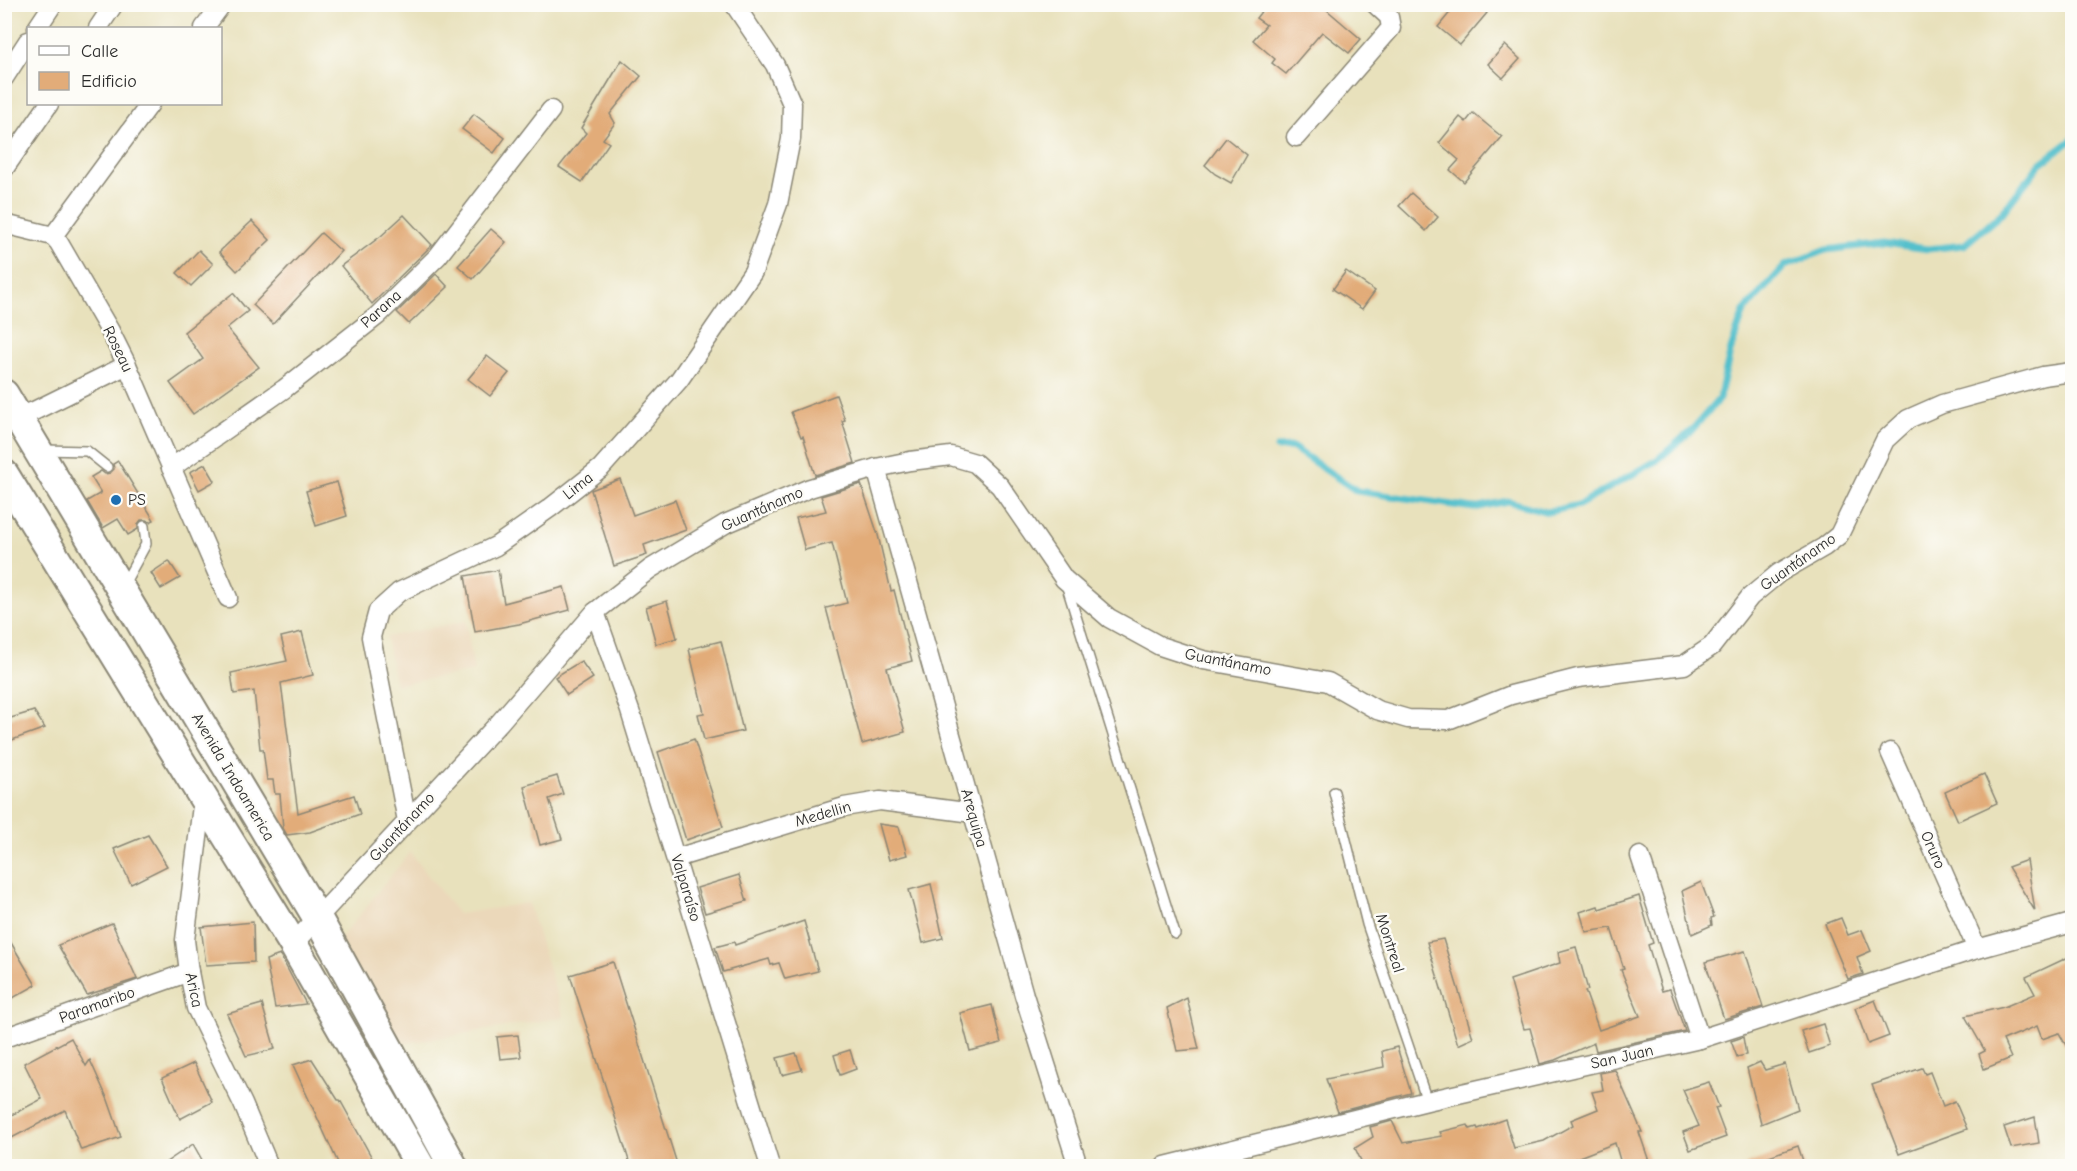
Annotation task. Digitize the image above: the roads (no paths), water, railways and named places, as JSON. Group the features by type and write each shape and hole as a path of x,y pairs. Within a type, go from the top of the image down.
{"main road":[{"name":"Avenida Indoamerica","path":"9,410 39,450 318,919 453,1167"},
{"path":"4,474 293,944 420,1167"}],"street":[{"path":"38,27 53,4"},
{"path":"99,27 114,4"},
{"path":"205,27 222,4"},
{"name":"Lima","path":"407,821 371,637 378,611 399,592 496,546 601,468 679,380 753,272 778,204 791,139 792,104 775,65 734,4"},
{"path":"1296,137 1391,28 1389,17 1375,4"},
{"path":"4,78 27,43"},
{"path":"4,169 48,105"},
{"path":"4,224 53,236 149,105"},
{"name":"Parana","path":"171,468 284,389 376,315 438,256 551,110"},
{"name":"Roseau","path":"53,236 127,365 228,598"},
{"path":"9,410 33,411 127,365"},
{"name":"Guantánamo","path":"293,944 500,722 595,612 650,569 725,524 810,488 876,468 910,461 951,456 975,463 1000,486 1065,579 1109,618 1160,646 1203,660 1328,682 1377,710 1408,719 1448,720 1511,695 1578,678 1684,665 1712,646 1750,597 1779,573 1824,548 1839,535 1885,440 1908,419 1942,404 2043,376 2073,372"},
{"name":"Arequipa","path":"876,468 1024,995 1078,1167"},
{"name":"Valparaíso","path":"595,612 630,711 770,1167"},
{"name":"Oruro","path":"1890,752 1977,948"},
{"name":"Arica","path":"203,798 185,940 189,972 196,1008 243,1104 269,1167"},
{"name":"Medellin","path":"676,858 844,807 880,801 973,813"},
{"path":"1640,856 1700,1039"},
{"name":"San Juan","path":"1165,1167 1427,1101 1700,1039 1977,948 2073,922"},
{"name":"Paramaribo","path":"4,1038 189,972"}],"lane":[{"path":"39,450 87,451 107,467"},
{"path":"121,589 146,544 144,526"},
{"path":"1065,579 1175,934"},
{"name":"Montreal","path":"1334,792 1367,924 1427,1101"}],"waterway":[{"path":"1277,448 1292,447 1357,491 1474,508 1508,501 1547,512 1579,505 1656,461 1691,431 1719,399 1731,349 1744,311 1785,266 1826,250 1884,243 1928,249 1964,245 2002,213 2040,164 2072,140"}],"place":[{"name":"PS","path":"116,500"}]}
